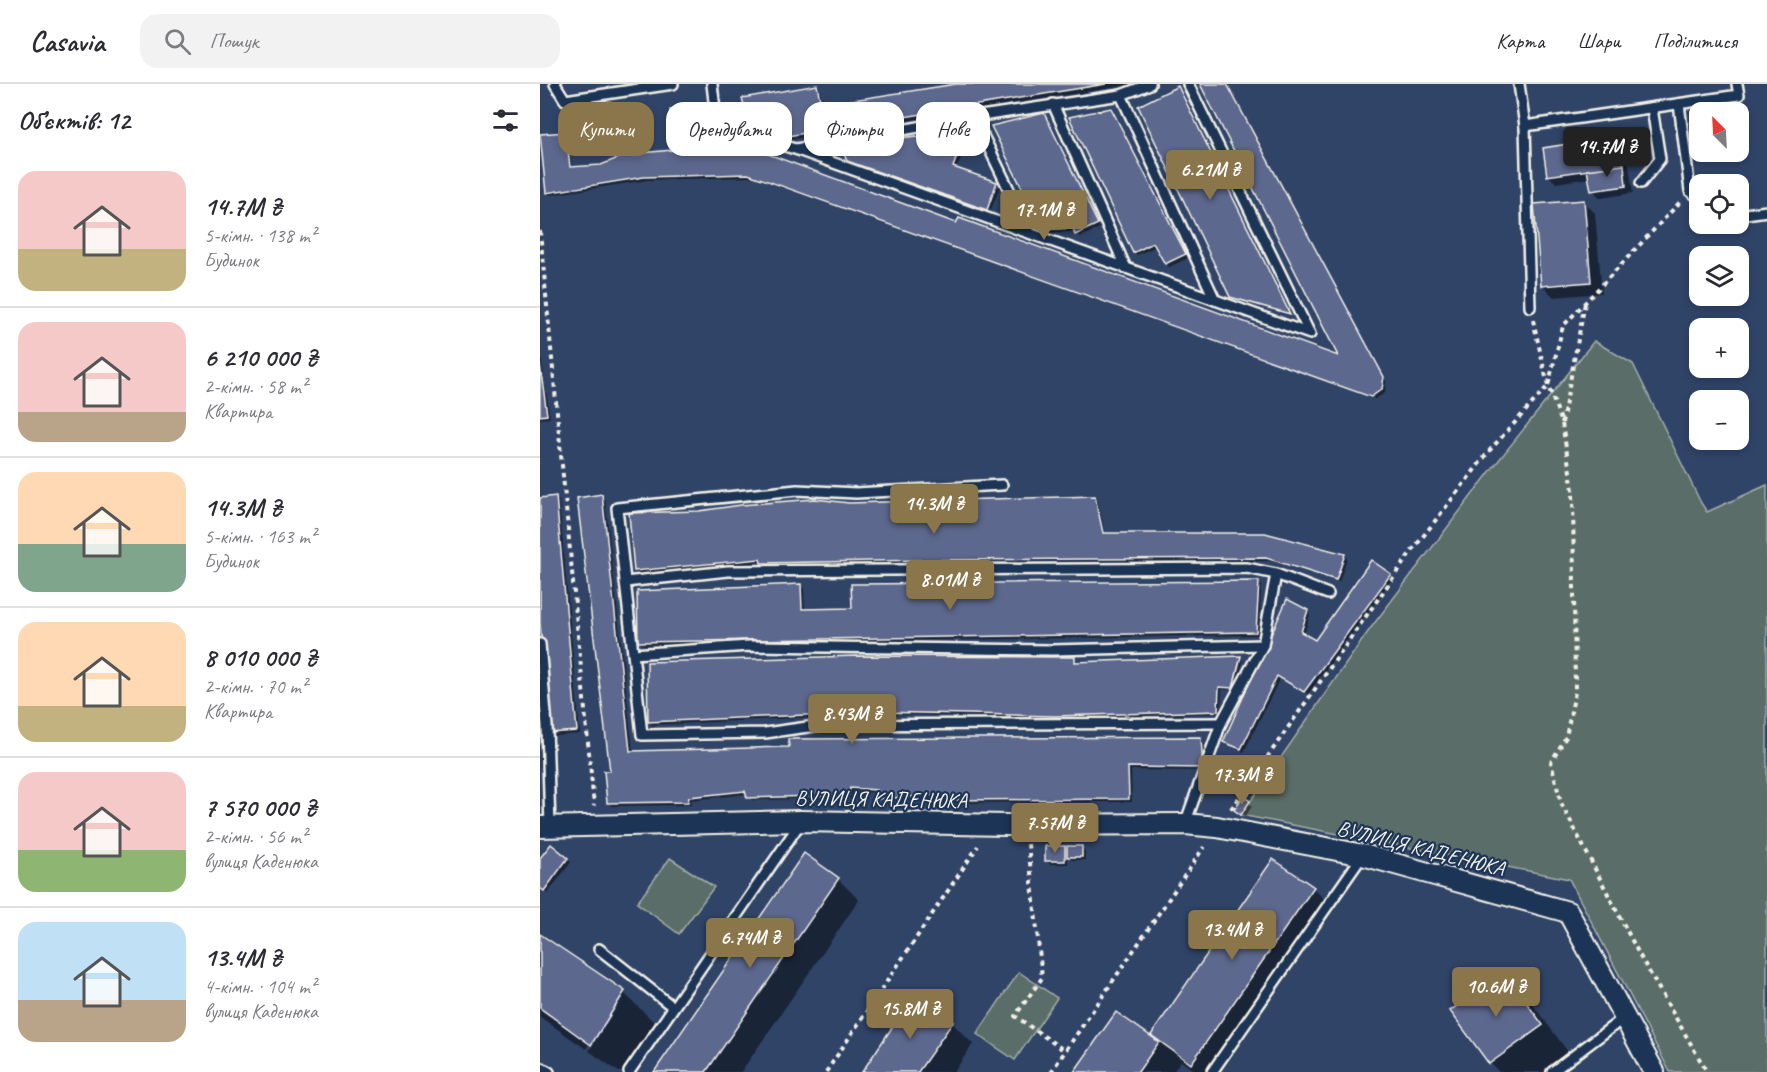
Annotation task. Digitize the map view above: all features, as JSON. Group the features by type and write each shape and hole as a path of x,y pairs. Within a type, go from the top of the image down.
{"street":[{"name":"ВУЛИЦЯ КАДЕНЮКА","path":"545,827 801,821 992,825 1185,824 1217,827 1363,855 1568,912 1654,1072"}],"lane":[{"path":"555,84 565,100 674,84"},
{"path":"712,84 717,126 795,149 1310,334 1188,84"},
{"path":"990,114 1120,95 1150,84"},
{"path":"1519,84 1525,126 1530,307"},
{"path":"1525,126 1739,95 1737,84"},
{"path":"1120,95 1215,300"},
{"path":"1053,104 1126,268"},
{"path":"1679,104 1689,183"},
{"path":"1641,183 1660,159 1652,108"},
{"path":"795,149 916,127"},
{"path":"990,150 1030,233"},
{"path":"1749,213 1767,211"},
{"path":"1002,485 856,493 797,490 617,508 642,735 765,733 822,725 1221,723"},
{"path":"625,582 728,571 1248,568 1276,574 1328,594"},
{"path":"1185,824 1221,723 1263,645 1276,574"},
{"path":"633,654 749,646 1052,650 1263,645"},
{"path":"540,649 544,726 545,827"},
{"path":"629,1072 801,821"},
{"path":"1212,1072 1363,855"},
{"path":"599,949 673,1007"},
{"path":"1552,1072 1625,1017"},
{"path":"540,1067 549,1072"}],"path":[{"path":"1051,1072 1217,827 1411,552 1490,450 1548,386 1563,326 1689,192"},
{"path":"540,231 596,826"},
{"path":"1562,423 1585,303"},
{"path":"1530,307 1548,386 1562,423 1573,490 1575,692 1566,737 1551,762 1561,803 1640,956 1707,1072"},
{"path":"826,1072 992,825"},
{"path":"1026,825 1041,978 1015,1016 1065,1051"}],"green space":[{"path":"1594,341 1633,364 1707,512 1767,485 1767,1072 1670,1072 1569,879 1241,815 1370,629 1495,465"},
{"path":"670,858 714,887 679,934 637,903"},
{"path":"1019,972 1057,998 1015,1060 977,1034"}],"building":[{"path":"956,84 1106,84 990,103 916,102 916,115 904,117 904,102 840,102"},
{"path":"1200,84 1227,84 1384,377 1382,389 1371,397 748,174 644,177 546,193 540,134 558,133 558,156 569,156 570,167 601,165 623,156 654,156 654,152 666,151 666,156 773,156 956,223 959,218 1338,356"},
{"path":"817,85 820,102 804,102 804,133 792,135 792,102 743,102 742,98"},
{"path":"1178,86 1290,314 1230,297 1138,106"},
{"path":"1111,108 1186,254 1165,264 1153,243 1133,253 1069,117"},
{"path":"1044,113 1098,224 1075,235 1073,228 1043,230 991,126"},
{"path":"916,136 916,156 957,156 953,167 997,182 987,210 847,161 845,156 904,156 904,138"},
{"path":"1619,136 1624,165 1547,176 1543,148"},
{"path":"1624,165 1626,186 1591,191 1587,170"},
{"path":"1584,200 1591,282 1541,286 1534,204"},
{"path":"540,364 547,415 540,416"},
{"path":"602,494 630,751 789,747 788,739 1201,737 1203,768 1128,767 1129,799 939,800 939,795 877,799 876,790 850,788 849,795 747,798 745,791 689,797 688,802 607,803 604,771 610,771 577,498"},
{"path":"556,496 577,731 549,733 540,622 540,498"},
{"path":"1095,496 1103,533 1265,533 1345,554 1336,580 1266,558 761,563 760,559 634,571 629,513 699,511 815,499 849,503"},
{"path":"1371,560 1391,574 1304,692 1277,676 1241,749 1223,742 1287,599 1308,610 1301,632 1315,640"},
{"path":"1259,581 1256,632 638,642 637,591 801,584 802,609 852,608 851,584"},
{"path":"856,656 1075,657 1075,662 1241,656 1233,688 1219,687 1218,711 1056,716 875,712 648,722 647,662"},
{"path":"1243,796 1250,801 1241,815 1234,810"},
{"path":"551,844 568,858 544,891 540,888 540,858"},
{"path":"1045,846 1065,846 1065,861 1045,861"},
{"path":"1067,846 1082,846 1082,857 1067,857"},
{"path":"804,853 839,878 706,1072 654,1072"},
{"path":"1273,859 1314,887 1191,1064 1151,1035"},
{"path":"540,934 625,991 591,1045 540,1008"},
{"path":"1503,971 1543,1025 1489,1064 1450,1011"},
{"path":"914,995 953,1022 918,1072 862,1072"},
{"path":"1116,1012 1159,1042 1138,1072 1074,1072"}]}
